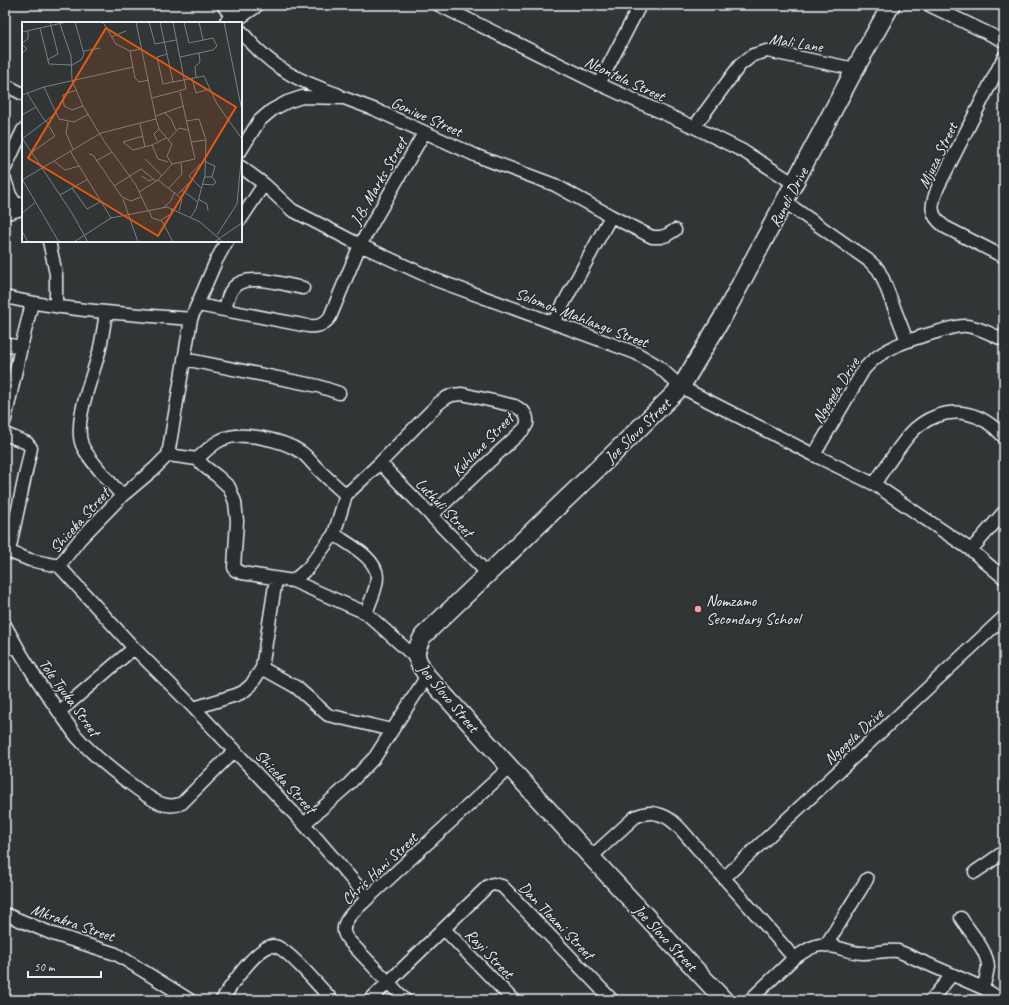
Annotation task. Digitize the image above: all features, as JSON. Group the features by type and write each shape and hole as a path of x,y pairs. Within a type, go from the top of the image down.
{"street":[{"path":"223,5 234,22"},
{"path":"237,22 254,5"},
{"name":"Ntontela Street","path":"441,5 598,84 694,127 743,152 795,184"},
{"path":"598,84 640,5"},
{"name":"Runeli Drive","path":"681,387 724,315 855,69 891,5"},
{"path":"929,5 1004,41"},
{"path":"242,32 249,41 290,74 344,98"},
{"name":"Mali Lane","path":"694,127 740,65 746,59 760,52 767,51 780,53 855,69"},
{"name":"Mjuza Street","path":"1004,57 938,187 932,202 933,212 937,221 945,228 1004,257"},
{"path":"5,85 22,94"},
{"name":"Goniwe Street","path":"242,148 258,121 272,110 287,102 302,97 344,98 382,113 477,156 555,185 652,237 668,235 675,230"},
{"path":"5,168 22,132"},
{"name":"J.B. Marks Street","path":"360,245 424,133"},
{"name":"Solomon Mahlangu Street","path":"242,169 264,184 292,210 360,245 436,280 636,353 658,366 681,387 874,484 971,550 1004,578"},
{"path":"5,180 15,208"},
{"path":"242,217 264,184"},
{"path":"785,202 868,260 878,269 884,279 907,341"},
{"path":"553,322 611,216"},
{"path":"49,242 56,274 56,306"},
{"path":"226,242 216,261 191,320 168,455 197,460 226,484 232,494 235,502 237,521 235,570 242,573 293,581 366,613 416,658"},
{"path":"198,305 316,327 326,322 330,317 360,245"},
{"path":"225,310 230,292 234,286 244,281 262,280 303,288"},
{"path":"5,297 32,303 56,306 191,320"},
{"path":"5,420 32,303"},
{"path":"106,312 99,352 82,415 80,439 87,454 122,496"},
{"name":"Ngogela Drive","path":"814,455 864,369 879,355 907,341 955,327 966,326 977,328 1004,340"},
{"path":"5,344 21,347"},
{"path":"184,359 318,386 340,393"},
{"name":"Joe Slovo Street","path":"681,387 423,636 417,647 416,658 427,676 509,768 724,1000"},
{"name":"Kuhlane Street","path":"346,495 380,463 438,403 452,395 462,394 514,406 523,411 527,419 527,424 524,429 431,516"},
{"path":"874,484 910,433 922,423 934,416 950,413 968,414 984,421 1004,437"},
{"path":"5,434 27,442 31,448 7,551 30,560 59,566"},
{"path":"197,460 214,444 227,438 243,436 268,439 292,447 303,453 346,495 334,534 313,562 293,581"},
{"name":"Shiceka Street","path":"168,455 122,496 80,539 59,566 134,648 235,750 304,824 368,898"},
{"name":"Luthuli Street","path":"380,463 488,574"},
{"path":"971,550 1004,512"},
{"path":"334,534 374,564 377,576 376,585 366,613"},
{"path":"194,708 244,692 251,685 262,668 276,579"},
{"name":"Ngogela Drive","path":"724,878 1004,617"},
{"name":"Tole Tyuka Street","path":"5,625 11,648 31,671 76,737 99,759 151,799 169,806 176,806 187,799 235,750"},
{"path":"59,712 134,648"},
{"path":"262,668 296,687 328,715 392,730"},
{"path":"304,824 374,757 427,676"},
{"name":"Chris Hani Street","path":"405,1000 357,950 344,933 345,924 349,917 368,898 509,768"},
{"path":"591,857 635,818 648,812 662,815 673,823 724,878 794,958"},
{"path":"975,872 1004,852"},
{"path":"826,945 867,879"},
{"name":"Dan Tloami Street","path":"370,1000 488,886 493,884 502,886 612,1000"},
{"name":"Mkrakra Street","path":"5,914 53,934 116,954 190,1000"},
{"path":"961,918 981,946 988,962 983,988"},
{"name":"Rayi Street","path":"444,929 513,1000"},
{"path":"750,1000 794,958 817,945 826,945 851,952 864,953 898,951 951,976 983,988 1002,1000"},
{"path":"222,1000 240,973 250,962 265,948 274,946 286,951 332,1000"},
{"path":"932,1000 951,976"}],"place":[{"name":"Nomzamo Secondary School","path":"698,609"}]}
